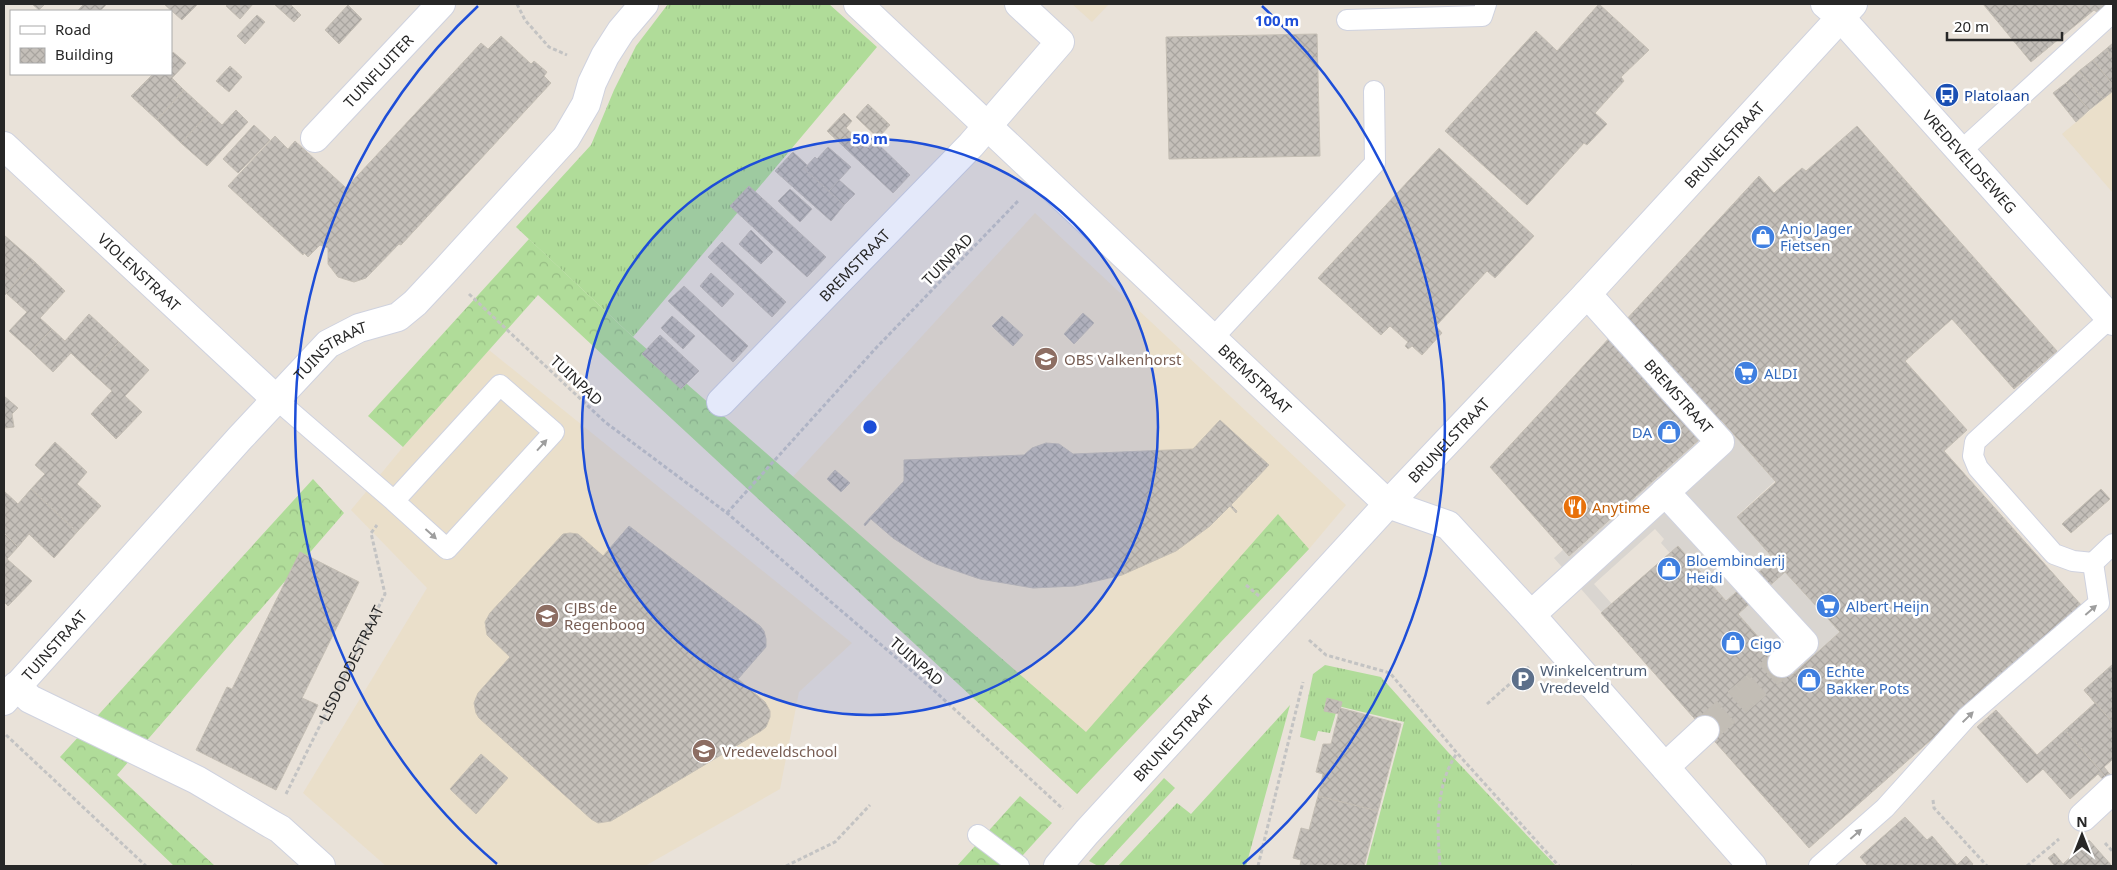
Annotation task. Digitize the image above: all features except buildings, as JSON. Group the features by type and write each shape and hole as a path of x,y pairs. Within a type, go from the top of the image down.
{"street":[{"name":"TUINFLUITER","path":"315,138 441,4"},
{"name":"TUINSTRAAT","path":"10,693 328,344 359,328 398,317 415,303 444,272 566,138 586,104 592,83 605,56 621,31 644,4"},
{"name":"BREMSTRAAT","path":"858,4 1388,504 1448,525 1752,866"},
{"name":"BREMSTRAAT","path":"721,402 971,145 1060,42 1019,4"},
{"name":"VREDEVELDSEWEG","path":"1840,8 1962,150 2112,319"},
{"name":"BRUNELSTRAAT","path":"1058,866 1388,504 1587,294 1840,8"},
{"name":"VIOLENSTRAAT","path":"4,146 276,399"},
{"name":"BREMSTRAAT","path":"1530,615 1720,442 1587,294"},
{"path":"1665,492 1804,643 1782,663"},
{"path":"10,693 30,699 197,780 280,829 321,866"},
{"path":"1664,768 1706,730"},
{"path":"2083,817 2113,790"}],"lane":[{"path":"1347,20 1482,16 1486,4"},
{"path":"1962,150 2113,12"},
{"path":"1213,338 1375,163 1374,91"},
{"path":"2112,319 1975,442 1973,456 1978,468 2054,554 2073,561 2093,563 2113,544"},
{"path":"276,399 447,549 554,432 500,385 394,501"},
{"path":"1819,866 1886,808 1967,717 2100,603 2093,563"},
{"path":"978,835 1019,866"}],"path":[{"path":"517,4 526,20 549,47 571,57"},
{"name":"TUINPAD","path":"727,513 876,348 1041,175"},
{"name":"TUINPAD","path":"444,272 605,422 727,513 927,684 1087,832"},
{"name":"LISDODDESTRAAT","path":"271,824 385,594 371,533 394,501"},
{"path":"1246,585 1326,656 1390,673 1457,753 1559,866"},
{"path":"1487,704 1555,643"},
{"path":"1258,866 1303,682"},
{"path":"4,733 146,866"},
{"path":"1440,866 1437,832 1440,800 1448,767 1457,753"},
{"path":"1913,777 1933,798 1934,808 1987,866"},
{"path":"786,866 835,842 870,805"}],"shaded area":[{"path":"1072,4 1109,4 1092,22"},
{"path":"2113,91 2113,193 2062,134"},
{"name":"OBS Valkenhorst","path":"1035,213 1346,505 1309,549 1077,794 766,506"},
{"path":"489,350 852,643 799,692 780,789 645,866 386,866 303,793 427,588 351,510 403,447"},
{"path":"1714,413 1775,481 1738,515 1842,632 1793,675 1678,547 1670,553 1661,543 1664,539 1655,529 1594,584 1612,604 1602,613 1554,558"}],"green space":[{"path":"668,4 829,4 877,47 633,337 516,227 591,145 614,90 636,46"},
{"path":"529,239 633,337 1086,732 1278,514 1309,549 1077,794 538,295 403,447 368,416"},
{"path":"313,479 344,513 117,775 215,866 174,866 60,757"},
{"path":"1325,665 1381,677 1447,751 1556,866 1366,866 1404,722 1338,706 1330,733 1318,731 1315,741 1300,737 1313,674"},
{"path":"1290,705 1246,866 1118,866 1177,803 1191,814"},
{"path":"1164,778 1175,788 1103,866 1098,866 1089,861"},
{"path":"1020,796 1052,823 1013,866 957,866"}],"tunnel":[{"path":"1705,730 1782,663"}],"place":[{"name":"Platolaan","path":"1947,95"},
{"name":"Anjo Jager Fietsen","path":"1763,237"},
{"name":"OBS Valkenhorst","path":"1046,359"},
{"name":"ALDI","path":"1746,373"},
{"name":"DA","path":"1669,432"},
{"name":"Anytime","path":"1575,507"},
{"name":"Bloembinderij Heidi","path":"1669,569"},
{"name":"Albert Heijn","path":"1828,606"},
{"name":"CJBS de Regenboog","path":"547,616"},
{"name":"Cigo","path":"1733,643"},
{"name":"Winkelcentrum Vredeveld","path":"1523,679"},
{"name":"Echte Bakker Pots","path":"1809,680"},
{"name":"Vredeveldschool","path":"704,751"}]}
